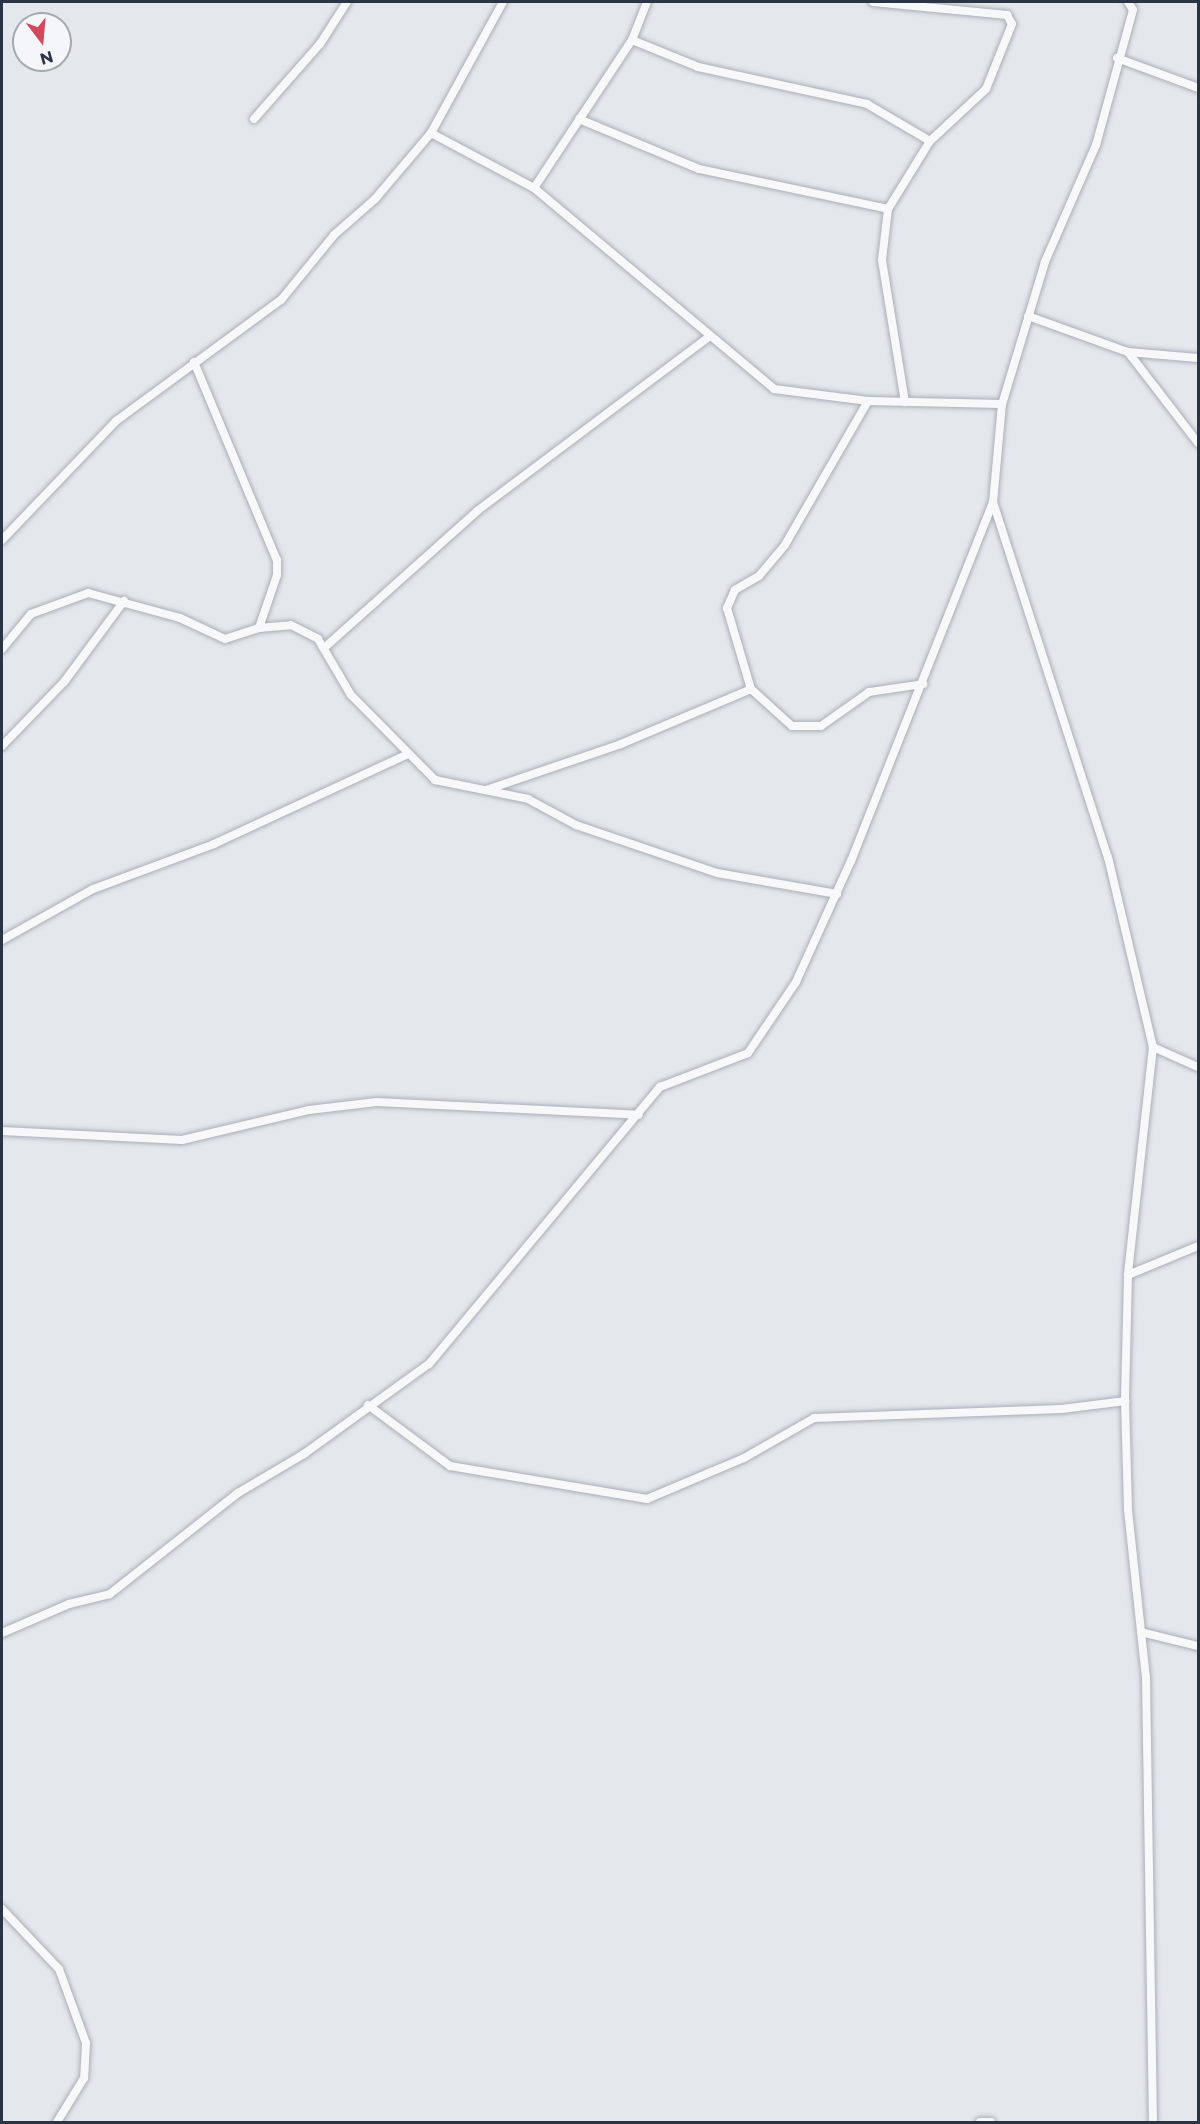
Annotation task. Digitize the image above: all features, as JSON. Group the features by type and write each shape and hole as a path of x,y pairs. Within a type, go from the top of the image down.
{"street":[{"path":"254,119 314,51 347,2"},
{"path":"2,540 116,421 281,300 431,133 503,2"},
{"path":"534,188 632,40 647,2"},
{"path":"873,2 952,7 1011,19 986,89 930,141 888,209 882,260 905,402"},
{"path":"2,1633 69,1604 110,1594 238,1493 304,1454 368,1405 429,1364 552,1211 639,1115 660,1087 748,1053 795,982 837,894 993,502 1002,404 1028,316 1095,145 1117,58 1135,6 1128,2"},
{"path":"632,40 698,67 867,104 930,141"},
{"path":"1117,58 1198,88"},
{"path":"579,119 699,169 888,209"},
{"path":"431,133 534,188 774,389 868,401 1002,404"},
{"path":"1028,316 1128,352 1198,358"},
{"path":"324,648 477,511 710,336"},
{"path":"1128,352 1198,443"},
{"path":"194,362 276,560 277,575 259,628"},
{"path":"868,401 785,545 759,576 729,598 751,689 783,721 806,730 821,726 869,692 922,684"},
{"path":"993,502 1108,857 1153,1047 1128,1275 1125,1401 1128,1510 1141,1632 1149,1782 1153,2122"},
{"path":"2,649 37,611 88,593 124,601 225,639 259,628 291,625 324,648 351,695 406,755 435,780 528,799 576,825 717,873 837,894"},
{"path":"2,746 64,682 124,601"},
{"path":"485,790 631,740 751,689"},
{"path":"2,940 93,889 214,844 406,755"},
{"path":"1153,1047 1198,1067"},
{"path":"2,1131 182,1140 309,1110 377,1102 639,1115"},
{"path":"1128,1275 1198,1246"},
{"path":"368,1405 450,1466 647,1499 744,1458 814,1418 1062,1409 1125,1401"},
{"path":"1141,1632 1198,1646"},
{"path":"2,1909 59,1969 86,2043 84,2078 57,2122"},
{"path":"980,2122 991,2122"}]}
